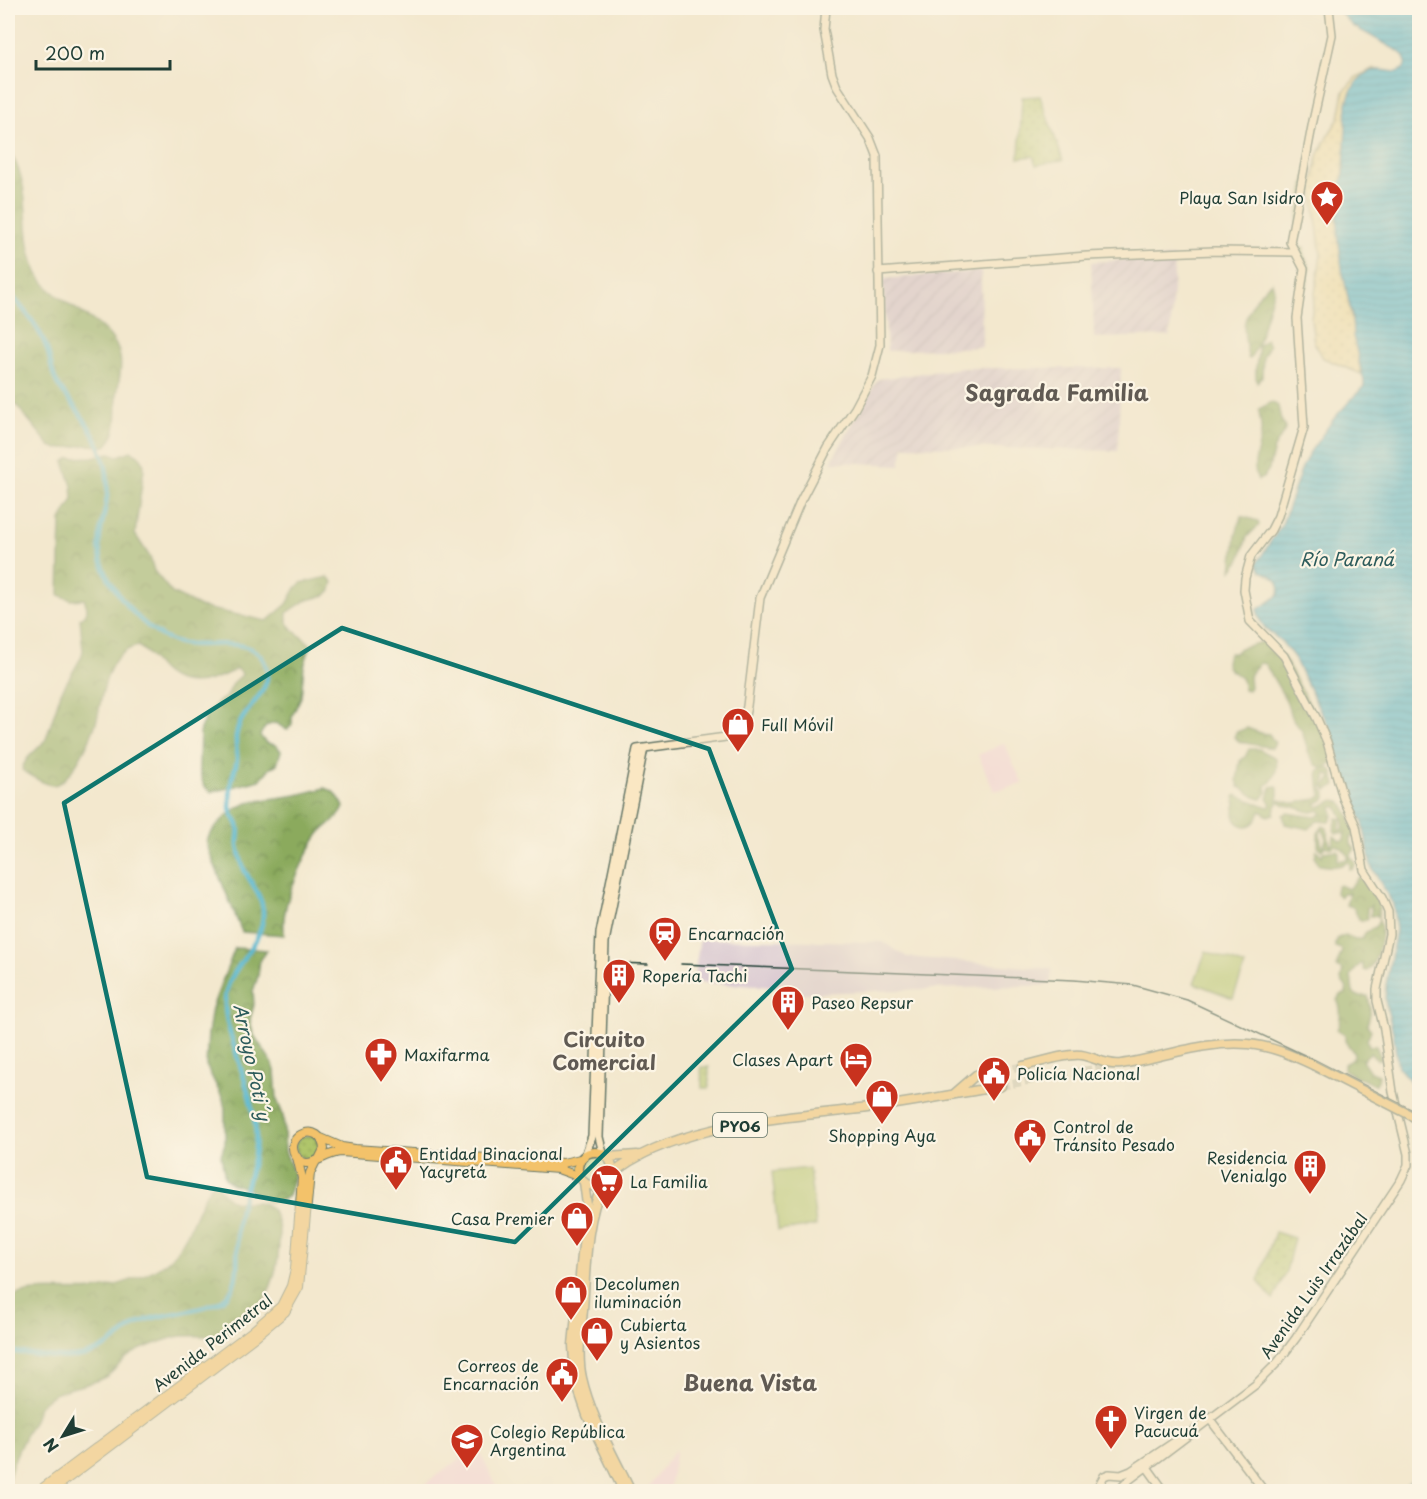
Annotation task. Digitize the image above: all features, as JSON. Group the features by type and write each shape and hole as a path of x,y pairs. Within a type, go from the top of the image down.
{"highway":[{"path":"1023,1066 1076,1055 1087,1056 1101,1063 1114,1064 1238,1043 1279,1050 1419,1120"},
{"path":"954,1094 976,1075 1002,1071"},
{"name":"PY06","path":"631,1491 595,1418 581,1370 580,1348 590,1231 596,1202 603,1184 611,1175 640,1154 674,1140 729,1127 1001,1086"},
{"name":"PY06","path":"583,1156 596,1151 605,1155 640,1154"},
{"path":"605,1155 612,1167 611,1175"},
{"path":"583,1156 578,1168 587,1205 573,1345 575,1380 587,1415 624,1491"},
{"path":"582,1179 594,1186 603,1184"}],"main road":[{"path":"640,748 741,735 747,706 760,598 801,500 828,448 855,408 875,370 879,357 881,324 877,156 870,138 834,80 824,30 826,8"},
{"path":"878,272 1087,256 1214,251 1293,252 1290,242 1332,34 1329,8"},
{"name":"Avenida Luis Irrazábal","path":"1118,1490 1209,1418 1255,1386 1286,1352 1401,1180 1407,1170 1409,1160 1389,1073 1384,1029 1377,1001 1377,989 1389,934 1388,912 1364,870 1356,826 1343,798 1327,742 1317,719 1284,656 1250,621 1244,590 1251,556 1271,530 1278,516 1304,427 1297,326 1304,269 1293,252"},
{"path":"605,1155 599,1137 605,942 640,748"},
{"path":"582,1179 558,1169 341,1152 304,1162 297,1157 293,1149 297,1138 306,1133 314,1133 335,1145 355,1149 563,1163 583,1156 592,1136 597,972 601,924 640,748"},
{"path":"318,1159 324,1149 319,1137"},
{"name":"Avenida Perimetral","path":"37,1491 191,1378 281,1306 289,1293 295,1269 302,1178 297,1157"},
{"name":"Avenida Perimetral","path":"50,1491 255,1338 285,1312 299,1287 310,1173 318,1159"},
{"path":"1209,1418 1264,1491"},
{"name":"Avenida Luis Irrazábal","path":"1095,1491 1107,1475 1116,1476 1131,1471 1192,1432"},
{"path":"1147,1467 1166,1491"},
{"name":"Avenida Luis Irrazábal","path":"1116,1476 1119,1480 1118,1490"},
{"path":"1101,1483 1104,1491"}],"highlighted area":[{"path":"342,628 709,749 792,969 515,1242 147,1177 64,803"}],"shaded area":[{"path":"1175,257 1170,336 1094,338 1091,262"},
{"path":"981,271 982,347 887,351 883,279"},
{"path":"963,368 1121,368 1118,451 904,446 900,465 831,462 878,379"},
{"path":"1004,743 1023,784 994,791 978,755"},
{"path":"700,939 883,942 907,957 1052,969 1050,985 784,994 774,987 693,982"},
{"name":"Colegio República Argentina","path":"477,1446 499,1491 415,1491"},
{"path":"676,1449 669,1491 645,1491"}],"green space":[{"path":"1040,96 1063,160 1036,165 1033,156 1019,158 1022,97"},
{"path":"8,150 17,164 22,179 29,243 38,274 46,286 107,333 120,357 116,424 113,436 106,446 86,445 58,449 50,446 8,395"},
{"path":"1307,171 1309,172 1297,246 1304,248 1304,255 1310,268 1307,287 1305,286 1306,269 1293,241"},
{"path":"1272,282 1274,289 1258,343 1250,359 1245,340 1245,321 1256,299"},
{"path":"1266,339 1269,346 1263,356 1262,377 1257,382 1258,346"},
{"path":"1272,402 1278,406 1285,430 1274,448 1269,469 1263,478 1258,480 1255,468 1261,433 1259,409"},
{"path":"131,451 141,458 144,469 135,534 150,557 154,571 172,593 200,607 267,621 287,604 301,583 328,577 333,582 331,590 326,595 305,601 287,613 291,628 311,645 304,666 301,697 292,716 292,724 287,730 276,723 271,724 260,735 268,744 276,745 281,751 277,764 269,769 260,780 212,792 204,786 199,769 200,729 206,716 217,702 226,697 234,682 242,675 241,672 236,669 218,678 198,683 179,681 161,670 138,646 127,650 112,666 107,676 91,736 80,758 66,778 51,785 22,770 29,756 46,739 61,692 83,651 80,618 87,610 84,599 71,600 59,595 61,520 73,499 72,486 64,462 70,458 110,453 118,456"},
{"path":"1241,516 1258,521 1259,525 1247,537 1240,560 1232,570 1236,535"},
{"path":"1266,641 1284,658 1335,751 1334,761 1326,767 1332,770 1336,785 1327,790 1324,786 1331,777 1326,773 1326,780 1322,788 1326,793 1326,798 1316,804 1319,807 1334,800 1341,801 1351,818 1350,822 1355,836 1351,837 1351,844 1355,849 1350,856 1356,863 1353,869 1350,870 1350,864 1347,862 1336,866 1319,865 1315,857 1317,850 1322,856 1323,852 1337,850 1339,853 1337,861 1349,859 1340,847 1324,846 1326,838 1323,830 1320,831 1320,840 1324,848 1322,850 1318,846 1318,833 1323,826 1327,828 1330,845 1333,843 1334,836 1341,841 1344,840 1345,833 1336,833 1334,830 1337,818 1342,819 1339,830 1342,830 1344,824 1343,818 1337,807 1332,807 1333,816 1329,822 1317,821 1309,829 1285,824 1283,815 1287,813 1316,817 1322,814 1319,810 1309,812 1285,805 1280,800 1296,804 1320,797 1322,795 1318,771 1324,768 1316,765 1309,754 1302,731 1291,717 1286,700 1265,664 1260,663 1250,674 1248,690 1244,689 1240,677 1227,667 1226,659 1229,653 1235,653 1240,648"},
{"path":"1247,728 1269,734 1275,743 1272,748 1240,742 1234,737 1236,732"},
{"path":"1249,749 1259,749 1276,758 1276,774 1266,786 1267,792 1262,799 1239,787 1237,780 1240,761"},
{"path":"1276,786 1278,804 1274,814 1268,816 1260,811 1257,819 1248,826 1236,821 1234,797 1236,795 1268,807 1271,805 1268,799 1271,787"},
{"path":"325,788 336,795 344,807 340,815 319,834 304,860 287,904 284,935 242,932 208,848 207,841 210,834 225,817 250,802"},
{"path":"1359,877 1368,884 1374,894 1378,906 1378,917 1371,916 1371,905 1367,908 1368,918 1363,921 1359,919 1353,907 1346,905 1349,893 1342,893 1340,897 1336,893 1337,886 1348,889"},
{"path":"1379,919 1380,939 1371,967 1367,971 1364,970 1362,963 1351,975 1353,993 1358,996 1368,996 1369,1000 1370,1014 1367,1025 1371,1030 1367,1040 1369,1046 1376,1046 1381,1060 1377,1060 1370,1053 1362,1060 1370,1072 1379,1075 1374,1085 1344,1070 1344,1064 1353,1059 1354,1053 1345,1041 1345,1035 1337,1030 1340,1007 1337,1000 1347,990 1341,980 1343,970 1336,967 1342,951 1335,947 1335,944 1338,938 1345,935 1362,939 1365,933 1376,926"},
{"path":"235,948 267,950 260,959 250,1019 253,1034 273,1064 275,1071 277,1100 283,1115 285,1151 293,1172 288,1196 282,1200 270,1202 225,1178 221,1155 225,1143 225,1108 223,1099 206,1065 212,1008"},
{"path":"1206,951 1245,966 1233,998 1194,983"},
{"path":"701,1067 709,1067 709,1088 702,1088"},
{"path":"313,1135 321,1145 317,1157 310,1161 298,1156 295,1145 300,1137"},
{"path":"594,1154 604,1158 608,1168 604,1178 594,1182 584,1178 580,1168 584,1158"},
{"path":"809,1168 816,1226 778,1231 772,1172"},
{"path":"216,1183 229,1199 237,1202 265,1204 277,1219 278,1260 271,1285 259,1307 241,1325 229,1332 216,1336 175,1337 158,1343 129,1356 105,1377 50,1397 39,1407 18,1450 8,1480 8,1300 26,1292 101,1289 121,1284 159,1267 174,1254 181,1244 206,1193 212,1184"},
{"path":"1275,1232 1294,1238 1286,1272 1273,1300 1258,1281"}],"sand":[{"name":"Playa San Isidro","path":"1373,69 1379,70 1369,72 1358,80 1347,103 1344,173 1337,197 1340,252 1361,374 1323,358 1314,342 1311,318 1321,255 1312,188 1318,156 1339,118 1344,91 1356,77"}],"water":[{"name":"Río Paraná","path":"1336,8 1419,8 1419,1091 1398,1067 1393,1032 1385,1001 1396,930 1393,904 1371,866 1363,823 1350,794 1332,734 1293,656 1282,642 1265,628 1257,610 1279,595 1278,582 1261,571 1257,563 1282,524 1303,465 1335,417 1364,386 1353,336 1352,316 1342,269 1338,234 1337,197 1344,173 1347,103 1357,81 1366,73 1378,70 1398,72 1404,68 1406,62 1398,51 1353,26"},
{"path":"1419,1474 1419,1491 1399,1491"}],"waterway":[{"name":"Arroyo Poti´y","path":"8,291 40,333 57,383 88,425 103,457 107,474 107,491 99,544 105,572 115,589 140,620 164,637 183,644 223,644 247,647 257,652 267,670 264,687 238,728 237,760 230,792 230,809 238,825 238,846 242,864 258,894 263,911 258,935 232,978 225,1001 229,1028 252,1107 256,1138 255,1151 239,1215 237,1264 232,1290 221,1301 212,1305 146,1320 135,1325 105,1347 84,1356 50,1357 15,1352 8,1354"}],"tunnel":[{"path":"1001,1086 1115,1065"},
{"path":"1002,1071 1023,1066"}],"railway":[{"path":"614,963 648,964"},
{"path":"681,964 1074,980 1133,985 1187,1000 1315,1060 1420,1114"}],"place":[{"name":"Playa San Isidro","path":"1327,226"},
{"name":"Full Móvil","path":"738,753"},
{"name":"Encarnación","path":"665,962"},
{"name":"Ropería Tachi","path":"619,1004"},
{"name":"Paseo Repsur","path":"788,1031"},
{"name":"Maxifarma","path":"381,1083"},
{"name":"Clases Apart","path":"856,1088"},
{"name":"Policía Nacional","path":"994,1102"},
{"name":"Shopping Aya","path":"882,1125"},
{"name":"Control de Tránsito Pesado","path":"1030,1164"},
{"name":"Entidad Binacional Yacyretá","path":"396,1191"},
{"name":"Residencia Venialgo","path":"1310,1195"},
{"name":"La Familia","path":"607,1210"},
{"name":"Casa Premier","path":"577,1247"},
{"name":"Decolumen iluminación","path":"571,1321"},
{"name":"Cubierta y Asientos","path":"597,1362"},
{"name":"Correos de Encarnación","path":"562,1403"},
{"name":"Virgen de Pacucuá","path":"1111,1450"},
{"name":"Colegio República Argentina","path":"467,1469"}],"district":[{"name":"Sagrada Familia","path":"1057,391"},
{"name":"Circuito Comercial","path":"604,1050"},
{"name":"Buena Vista","path":"750,1381"}]}
